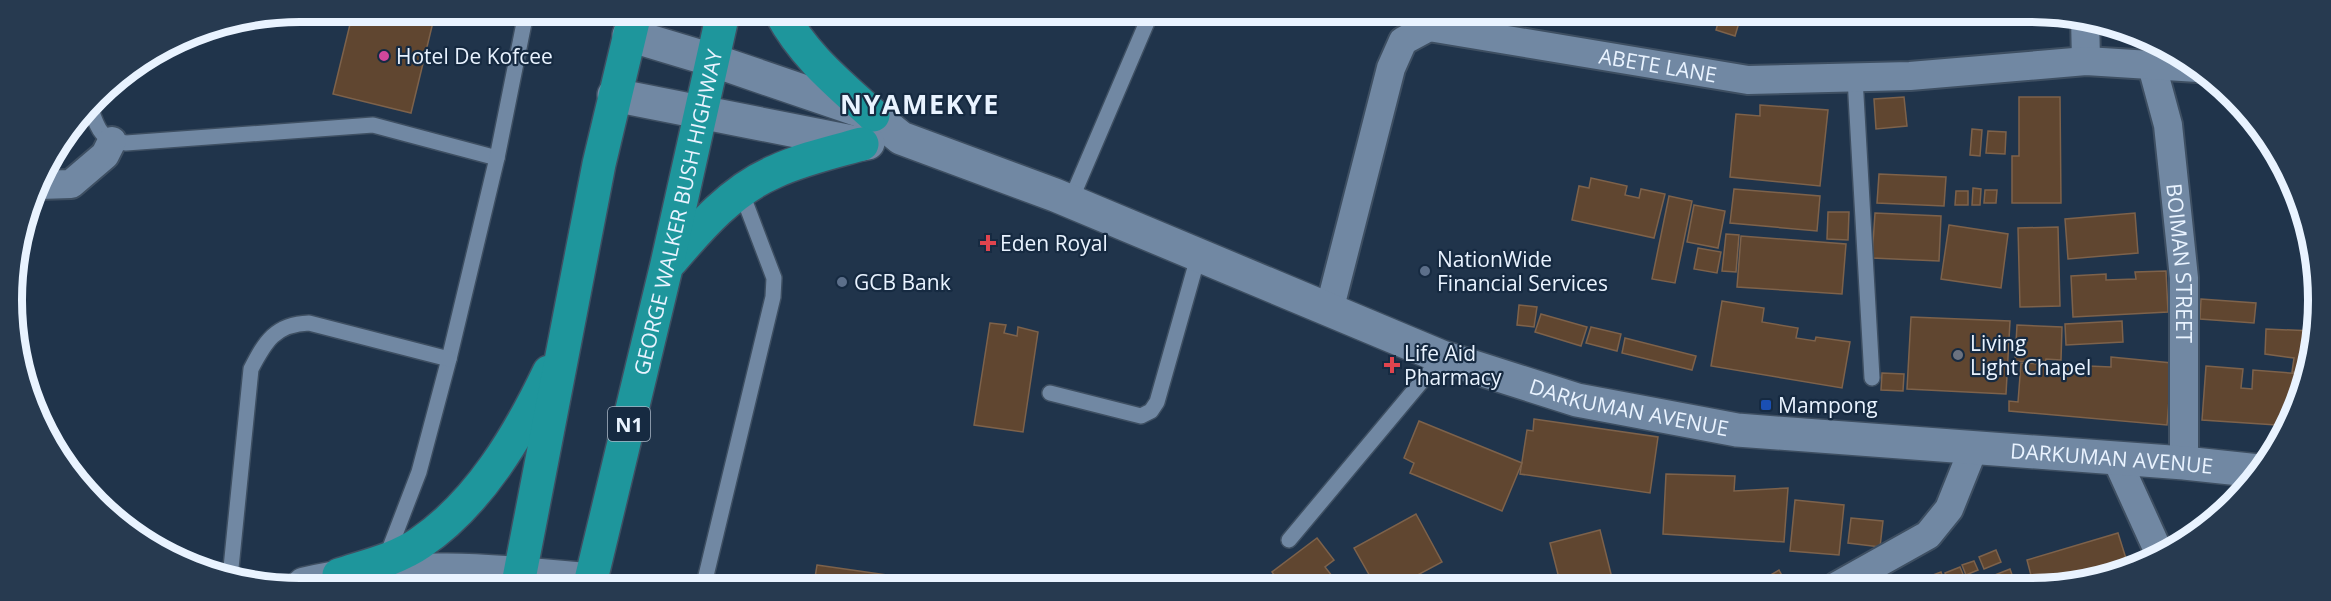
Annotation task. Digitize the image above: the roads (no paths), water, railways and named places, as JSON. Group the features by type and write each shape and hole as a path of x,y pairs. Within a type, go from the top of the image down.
{"highway":[{"name":"GEORGE WALKER BUSH HIGHWAY","path":"591,578 667,264 721,22"},
{"path":"667,264 703,224 741,190 773,172 867,130 815,63 792,22"},
{"path":"519,578 614,95 632,24"},
{"path":"339,575 386,560 419,543 449,520 472,495 502,454 538,395 566,335"}],"street":[{"name":"DARKUMAN AVENUE","path":"632,24 712,60 767,78 867,130"},
{"name":"ABETE LANE","path":"1329,311 1391,68 1403,41 1429,27 1748,80 1910,76 2086,61 2182,67"},
{"path":"2085,28 2086,61"},
{"name":"BOIMAN STREET","path":"2152,66 2168,125 2184,278 2184,463"},
{"name":"DARKUMAN AVENUE","path":"614,95 755,124 867,130 901,138 1070,201 1198,257 1442,357 1577,400 1737,430 2184,463 2251,470"},
{"path":"48,185 71,184 105,155 111,141"},
{"path":"1851,578 1928,535 1949,509 1964,477 1974,447"},
{"path":"2116,458 2157,548"},
{"path":"327,578 339,575 407,570 519,578"}],"lane":[{"path":"386,560 419,472 449,359 497,158 524,22"},
{"path":"1070,201 1147,22"},
{"path":"1855,78 1872,378"},
{"path":"93,115 102,135 111,141 126,143 373,125 497,158"},
{"path":"705,578 773,297 774,278 741,190"},
{"path":"1050,393 1141,416 1151,411 1157,402 1198,257"},
{"path":"231,569 251,369 264,344 290,324 309,323 449,359"},
{"path":"1289,540 1442,357"}],"place":[{"name":"Hotel De Kofcee","path":"384,56"},
{"name":"Eden Royal","path":"988,243"},
{"name":"NationWide Financial Services","path":"1425,271"},
{"name":"GCB Bank","path":"842,282"},
{"name":"Living Light Chapel","path":"1958,355"},
{"name":"Life Aid Pharmacy","path":"1392,365"},
{"name":"Mampong","path":"1766,405"}],"district":[{"name":"NYAMEKYE","path":"920,103"}]}
